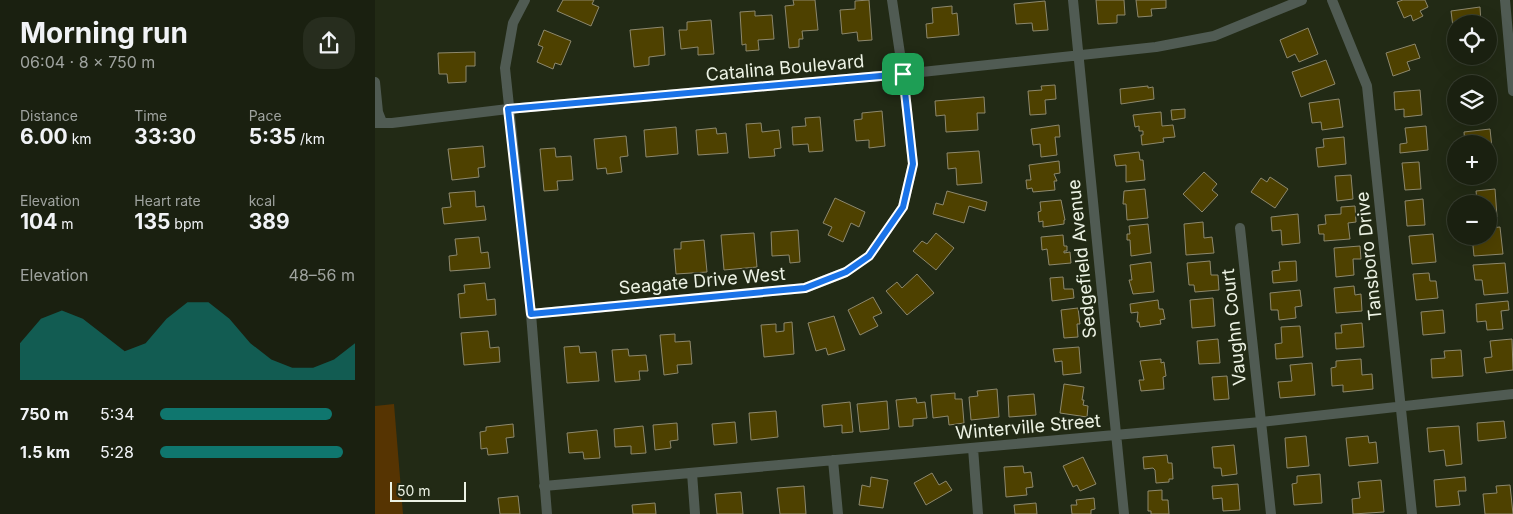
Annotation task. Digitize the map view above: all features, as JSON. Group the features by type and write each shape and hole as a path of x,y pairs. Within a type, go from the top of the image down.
{"street":[{"path":"525,0 513,23 505,68 531,314 547,514"},
{"name":"Seagate Drive West","path":"531,314 805,288 846,272 869,256 903,207 913,164 903,74 892,0"},
{"name":"Sedgefield Avenue","path":"1073,0 1124,514"},
{"name":"Catalina Boulevard","path":"379,123 392,124 508,109 903,74 1156,47 1214,36 1302,0"},
{"name":"Tansboro Drive","path":"1332,0 1367,86 1412,514"},
{"path":"1505,0 1513,91"},
{"path":"375,82 379,123"},
{"name":"Vaughn Court","path":"1240,228 1271,514"},
{"name":"Winterville Street","path":"544,486 1261,422 1513,394"},
{"path":"973,448 978,514"},
{"path":"833,460 838,514"},
{"path":"692,473 695,514"}],"shaded area":[{"path":"394,404 403,514 375,514 375,406"}],"building":[{"path":"563,0 594,0 592,4 599,7 591,26 557,11"},
{"path":"793,0 815,0 818,30 802,31 803,39 799,39 799,47 789,48 785,6 794,5"},
{"path":"869,0 872,40 858,41 857,32 842,34 840,10 855,9 855,1"},
{"path":"1096,0 1124,0 1125,15 1117,15 1117,23 1098,24"},
{"path":"1136,0 1166,0 1166,8 1151,9 1152,16 1138,17"},
{"path":"1403,0 1425,0 1428,7 1420,11 1423,16 1413,21 1411,15 1404,18 1397,2"},
{"path":"1045,1 1048,30 1033,31 1032,23 1016,24 1014,4"},
{"path":"952,6 952,14 957,13 959,35 927,38 926,24 933,23 932,8"},
{"path":"1480,7 1480,15 1452,15 1451,11"},
{"path":"755,11 755,16 772,15 774,39 758,40 759,50 746,51 746,44 742,45 740,12"},
{"path":"711,20 714,54 698,55 698,47 681,49 679,30 687,30 687,22"},
{"path":"663,27 665,55 649,57 649,65 634,67 630,30"},
{"path":"1308,28 1318,54 1299,62 1295,54 1287,58 1280,40"},
{"path":"544,30 571,41 561,65 555,63 553,69 537,62 543,47 538,45"},
{"path":"1415,44 1420,58 1407,62 1410,70 1393,76 1386,53"},
{"path":"475,52 475,66 466,66 466,82 448,83 447,74 439,74 438,53"},
{"path":"1326,60 1335,84 1301,97 1292,72"},
{"path":"1055,85 1056,99 1045,100 1046,114 1030,115 1028,91 1042,90 1041,86"},
{"path":"1148,86 1148,88 1153,87 1154,99 1121,104 1120,89"},
{"path":"1420,90 1422,115 1404,117 1404,109 1395,110 1394,92"},
{"path":"984,97 985,113 977,113 978,130 946,132 945,115 936,116 935,101"},
{"path":"1339,99 1343,127 1322,130 1321,122 1312,123 1309,103"},
{"path":"1185,109 1185,118 1172,120 1171,110"},
{"path":"882,111 885,146 869,148 869,140 856,141 854,120 862,119 862,113"},
{"path":"1161,112 1162,126 1173,125 1175,137 1163,138 1164,142 1142,145 1141,135 1143,135 1143,131 1139,131 1139,126 1135,127 1133,115"},
{"path":"820,117 823,151 809,152 808,144 793,145 792,127 806,126 805,118"},
{"path":"761,123 762,132 779,130 781,148 774,149 775,156 749,158 746,124"},
{"path":"1059,125 1060,137 1055,137 1057,155 1041,157 1040,144 1033,145 1031,129"},
{"path":"1426,126 1428,150 1400,153 1400,144 1407,143 1405,128"},
{"path":"676,127 678,154 646,157 644,130"},
{"path":"716,128 717,134 726,133 728,153 698,155 696,130"},
{"path":"1490,129 1491,135 1464,135 1464,132"},
{"path":"626,136 628,156 620,157 622,172 607,174 606,168 597,169 594,139"},
{"path":"1344,137 1346,164 1318,167 1316,148 1324,147 1323,139"},
{"path":"483,146 485,167 478,168 479,177 452,180 448,149"},
{"path":"555,148 556,157 571,156 573,180 557,181 558,190 544,191 540,149"},
{"path":"979,151 982,183 957,185 956,168 948,169 947,153"},
{"path":"1139,152 1140,160 1143,160 1145,180 1126,182 1126,165 1116,166 1114,155"},
{"path":"1059,161 1060,173 1054,174 1057,181 1054,181 1055,190 1033,192 1032,188 1027,189 1026,180 1031,180 1029,165"},
{"path":"1419,162 1421,189 1405,190 1402,163"},
{"path":"1204,172 1217,184 1212,190 1218,195 1202,212 1183,194"},
{"path":"1351,175 1353,199 1337,201 1335,176"},
{"path":"1270,177 1288,189 1275,208 1251,192 1261,178 1267,182"},
{"path":"1145,189 1148,218 1127,220 1126,204 1123,204 1124,191"},
{"path":"1495,189 1495,195 1476,195 1476,191"},
{"path":"475,191 476,207 484,206 486,220 444,224 442,208 451,207 449,193"},
{"path":"947,191 987,202 985,211 969,206 964,223 933,214 936,203 943,205"},
{"path":"835,198 865,212 859,227 851,223 843,242 828,235 832,227 823,223"},
{"path":"1423,199 1425,225 1407,226 1405,201"},
{"path":"1061,200 1064,224 1043,227 1043,221 1039,222 1040,202"},
{"path":"1355,206 1356,222 1348,223 1350,239 1324,241 1324,234 1319,234 1318,225 1326,224 1325,215 1341,214 1341,207"},
{"path":"1298,214 1300,243 1282,245 1281,230 1272,231 1271,217"},
{"path":"1203,222 1204,238 1212,237 1214,253 1186,255 1184,224"},
{"path":"1148,224 1151,253 1131,256 1130,240 1127,240 1127,234 1130,234 1129,226"},
{"path":"1497,227 1500,227 1503,254 1474,256 1473,245 1497,245"},
{"path":"798,230 800,262 790,263 789,255 772,256 771,232"},
{"path":"754,233 757,267 724,270 721,235"},
{"path":"936,233 954,248 936,270 913,251 922,241 927,244"},
{"path":"1433,234 1436,262 1412,264 1409,236"},
{"path":"1063,235 1064,246 1067,246 1067,251 1064,251 1064,253 1070,252 1071,263 1049,265 1047,249 1042,250 1041,237"},
{"path":"479,237 481,253 488,252 490,268 450,271 449,256 457,255 455,239"},
{"path":"704,240 707,272 676,274 674,249 681,249 681,242"},
{"path":"1360,246 1361,259 1353,259 1354,275 1336,277 1334,248"},
{"path":"1210,261 1211,275 1218,275 1219,290 1195,292 1194,285 1189,285 1187,263"},
{"path":"1296,261 1297,281 1273,283 1272,271 1280,270 1279,262"},
{"path":"1151,262 1154,292 1133,294 1129,280 1132,280 1130,265"},
{"path":"1505,263 1508,293 1484,295 1482,280 1475,280 1473,265"},
{"path":"1429,273 1430,281 1436,281 1438,298 1416,300 1413,274"},
{"path":"917,274 934,293 907,315 886,291 897,282 902,288"},
{"path":"1063,277 1064,289 1073,289 1074,298 1052,301 1050,278"},
{"path":"485,283 487,300 495,299 496,315 460,318 458,294 465,293 464,285"},
{"path":"1354,286 1355,295 1361,294 1362,311 1336,313 1334,288"},
{"path":"1300,290 1302,306 1295,307 1296,318 1279,320 1278,310 1271,310 1270,293"},
{"path":"873,297 882,313 873,317 878,326 860,335 848,310"},
{"path":"1213,298 1215,326 1192,328 1190,300"},
{"path":"1158,300 1159,309 1163,309 1165,319 1160,320 1161,324 1140,327 1139,322 1137,322 1138,312 1131,313 1130,304"},
{"path":"1508,301 1509,310 1501,311 1503,329 1487,330 1486,321 1477,322 1476,304"},
{"path":"1078,308 1080,324 1077,324 1078,337 1064,338 1061,310"},
{"path":"1443,310 1445,333 1423,335 1421,312"},
{"path":"834,316 845,350 828,355 826,348 816,351 808,323"},
{"path":"792,322 794,354 764,357 761,325 776,324 776,332 784,331 784,323"},
{"path":"1362,323 1364,347 1336,349 1335,333 1342,333 1341,325"},
{"path":"1300,326 1303,357 1276,359 1275,344 1282,343 1281,327"},
{"path":"488,331 490,348 499,347 500,362 464,365 461,333"},
{"path":"675,334 675,342 690,341 692,364 677,365 678,373 664,375 660,335"},
{"path":"1218,339 1220,363 1199,364 1197,341"},
{"path":"1512,339 1513,370 1486,373 1484,358 1492,357 1490,341"},
{"path":"579,346 580,353 596,352 599,381 567,383 564,347"},
{"path":"1079,347 1081,373 1063,375 1062,361 1055,362 1053,349"},
{"path":"628,349 629,356 646,355 648,371 639,371 640,380 615,382 612,350"},
{"path":"1461,350 1463,376 1432,378 1431,359 1445,358 1444,351"},
{"path":"1161,359 1161,363 1164,362 1166,376 1163,377 1164,389 1141,391 1139,380 1144,380 1140,361"},
{"path":"1361,359 1362,375 1372,374 1373,389 1343,392 1343,385 1332,386 1331,368 1336,367 1336,361"},
{"path":"1312,363 1315,395 1280,398 1278,382 1292,381 1290,365"},
{"path":"1227,376 1229,399 1214,400 1212,377"},
{"path":"1064,384 1084,387 1082,400 1084,400 1083,405 1088,406 1087,417 1060,413"},
{"path":"997,389 999,417 971,420 969,397 978,396 977,391"},
{"path":"955,393 955,399 962,399 964,423 949,425 948,416 933,418 931,395"},
{"path":"1034,394 1036,415 1009,417 1008,396"},
{"path":"916,398 917,403 925,402 927,418 913,419 913,426 899,427 896,400"},
{"path":"887,401 889,429 860,432 857,404"},
{"path":"850,402 853,432 842,433 842,425 824,427 822,405"},
{"path":"776,411 778,437 751,440 749,413"},
{"path":"1504,421 1506,438 1478,441 1477,423"},
{"path":"735,422 737,443 714,445 712,424"},
{"path":"677,423 678,440 670,441 671,448 655,450 653,425"},
{"path":"513,424 514,437 506,438 508,453 488,455 487,448 481,449 480,432 486,431 486,427"},
{"path":"643,426 646,453 631,454 631,446 615,447 614,429"},
{"path":"1459,426 1462,464 1446,466 1444,450 1429,452 1427,428"},
{"path":"597,430 600,458 584,459 583,452 569,453 567,433"},
{"path":"1306,436 1309,466 1287,468 1285,438"},
{"path":"1368,436 1369,443 1376,442 1378,463 1349,466 1346,438"},
{"path":"1234,445 1237,474 1222,476 1221,468 1214,468 1212,447"},
{"path":"1167,455 1168,463 1172,463 1173,479 1169,479 1169,482 1156,483 1155,470 1153,468 1144,469 1143,457"},
{"path":"1083,457 1096,484 1080,491 1077,485 1073,487 1063,466"},
{"path":"1023,466 1024,473 1031,472 1033,487 1026,488 1027,495 1006,497 1004,467"},
{"path":"932,473 939,485 946,481 952,490 926,505 914,483"},
{"path":"1320,474 1322,503 1294,505 1292,484 1297,483 1297,476"},
{"path":"871,477 888,480 883,508 859,505 862,485 870,487"},
{"path":"1465,477 1466,491 1458,491 1460,505 1436,507 1434,480"},
{"path":"1381,480 1384,512 1353,514 1352,499 1360,498 1358,482"},
{"path":"1238,484 1240,510 1223,511 1222,498 1213,499 1212,486"},
{"path":"1510,485 1513,514 1485,514 1483,494 1497,493 1496,486"},
{"path":"804,486 806,514 780,514 777,488"},
{"path":"1162,490 1162,500 1168,500 1169,514 1151,514 1151,511 1148,511 1148,491"},
{"path":"741,492 743,514 717,514 715,494"},
{"path":"518,496 520,514 500,514 498,498"},
{"path":"1094,498 1095,509 1091,510 1091,514 1072,514 1071,505 1077,505 1076,500"},
{"path":"655,503 656,514 633,514 632,505"},
{"path":"1036,503 1037,514 1015,514 1014,505"}],"route":[{"path":"903,74 913,164 903,207 869,256 846,272 805,288 531,314 508,109 903,74"}]}
